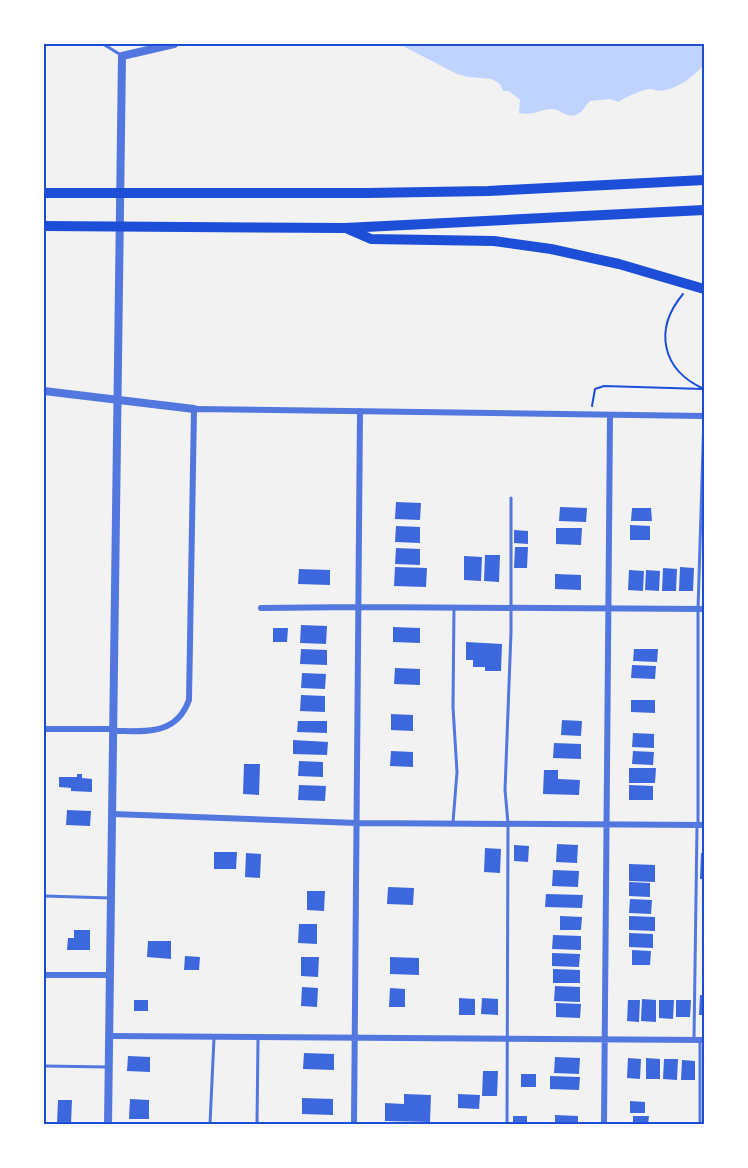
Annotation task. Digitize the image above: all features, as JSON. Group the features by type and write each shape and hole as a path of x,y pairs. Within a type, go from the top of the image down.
{"highway":[{"path":"44,193 488,191 705,180"},
{"path":"44,226 345,228 705,210"},
{"path":"345,228 371,240 494,241 551,249 619,264 705,289"}],"street":[{"path":"108,1125 123,56 174,44"},
{"path":"44,391 194,409 704,416"},
{"path":"44,729 153,731 165,727 179,717 189,700 194,409"},
{"path":"354,1125 360,411"},
{"path":"604,1125 610,416"},
{"path":"261,608 701,609"},
{"path":"113,814 357,823 700,825"},
{"path":"44,975 110,975"},
{"path":"110,1036 700,1040"}],"lane":[{"path":"103,44 123,56"},
{"path":"700,1125 701,609 704,416"},
{"path":"507,1125 508,823 506,790 512,607 511,498"},
{"path":"453,824 457,772 453,707 454,607"},
{"path":"44,896 112,898"},
{"path":"210,1125 214,1036"},
{"path":"257,1125 258,1037"},
{"path":"44,1066 109,1066"}],"path":[{"path":"687,290 669,315 665,332 667,348 671,362 679,373 689,382 705,389"},
{"path":"592,415 592,396 595,389 604,387 705,389"}],"water":[{"path":"399,44 481,46 490,44 702,44 704,64 678,86 659,91 647,89 619,102 610,99 590,101 576,115 553,109 524,114 519,113 520,100 509,91 503,91 500,84 492,79 457,74"}],"building":[{"path":"396,502 421,503 420,520 395,519"},
{"path":"560,507 587,508 586,522 559,521"},
{"path":"632,508 651,508 652,521 631,521"},
{"path":"630,525 650,526 650,540 630,540"},
{"path":"396,526 420,527 420,543 395,542"},
{"path":"556,528 582,528 581,545 556,544"},
{"path":"514,530 528,531 528,544 514,543"},
{"path":"515,547 528,547 527,568 514,568"},
{"path":"396,548 420,549 420,565 395,564"},
{"path":"485,555 500,555 499,582 484,581"},
{"path":"464,556 482,557 481,581 464,580"},
{"path":"395,567 427,568 426,587 394,586"},
{"path":"680,567 694,568 693,591 679,591"},
{"path":"663,568 677,569 676,591 662,591"},
{"path":"299,569 330,570 330,585 298,584"},
{"path":"629,570 644,571 643,591 628,590"},
{"path":"646,570 660,571 659,591 645,590"},
{"path":"555,574 581,575 581,590 555,589"},
{"path":"301,625 327,626 326,644 300,643"},
{"path":"393,627 420,628 420,643 393,642"},
{"path":"273,628 288,628 287,642 273,642"},
{"path":"466,642 502,644 501,671 485,671 485,667 473,667 473,660 466,660"},
{"path":"301,649 327,650 327,665 300,664"},
{"path":"634,649 658,649 657,662 633,661"},
{"path":"632,665 656,666 655,679 631,678"},
{"path":"395,668 420,669 420,685 394,684"},
{"path":"302,673 326,674 325,689 301,688"},
{"path":"301,695 325,696 325,712 300,711"},
{"path":"631,700 655,700 655,713 631,712"},
{"path":"391,714 413,715 413,731 391,730"},
{"path":"562,720 582,721 581,736 561,735"},
{"path":"298,721 327,721 327,733 297,732"},
{"path":"633,733 654,734 654,748 632,747"},
{"path":"293,740 328,742 327,755 293,754"},
{"path":"554,743 581,744 581,759 553,758"},
{"path":"391,751 413,752 413,767 390,766"},
{"path":"633,751 654,752 653,765 632,764"},
{"path":"299,761 323,762 323,777 298,776"},
{"path":"244,764 260,764 259,795 243,794"},
{"path":"629,768 656,768 655,783 629,783"},
{"path":"544,770 558,770 558,779 580,780 579,795 543,794"},
{"path":"77,774 82,774 82,778 92,779 92,792 71,791 71,788 59,787 59,777 77,777"},
{"path":"299,785 326,786 325,801 298,800"},
{"path":"629,785 653,786 653,800 629,800"},
{"path":"67,810 91,811 90,826 66,825"},
{"path":"557,844 578,845 577,863 556,862"},
{"path":"514,845 529,846 528,862 514,861"},
{"path":"485,848 501,849 500,873 484,872"},
{"path":"214,852 237,852 236,869 214,869"},
{"path":"246,853 261,854 260,878 245,877"},
{"path":"701,853 704,853 704,879 700,879"},
{"path":"629,864 655,865 655,882 629,881"},
{"path":"553,870 579,871 578,887 552,886"},
{"path":"629,882 650,883 650,897 629,896"},
{"path":"388,887 414,888 413,905 387,904"},
{"path":"307,891 325,891 324,911 307,910"},
{"path":"546,894 583,895 582,908 545,907"},
{"path":"630,899 652,900 651,914 629,913"},
{"path":"560,916 582,917 581,930 560,930"},
{"path":"629,916 655,917 655,931 629,930"},
{"path":"44,919 46,919 46,944 44,944"},
{"path":"299,924 317,924 317,944 298,943"},
{"path":"74,930 90,930 90,950 67,950 68,938 74,938"},
{"path":"629,933 653,934 653,948 629,947"},
{"path":"553,935 581,936 581,950 552,949"},
{"path":"148,941 171,941 171,959 147,957"},
{"path":"632,950 651,951 650,965 632,965"},
{"path":"552,953 580,954 579,967 552,966"},
{"path":"185,956 200,957 199,970 184,970"},
{"path":"301,957 319,957 318,977 301,976"},
{"path":"390,957 419,958 419,975 390,974"},
{"path":"553,969 580,970 580,983 553,983"},
{"path":"555,986 580,987 580,1002 554,1001"},
{"path":"302,987 318,988 317,1007 301,1006"},
{"path":"390,988 405,989 405,1007 389,1007"},
{"path":"700,995 704,995 704,1015 699,1015"},
{"path":"459,998 475,999 475,1015 459,1015"},
{"path":"482,998 498,999 498,1015 481,1014"},
{"path":"642,999 656,1000 656,1022 641,1021"},
{"path":"134,1000 148,1000 148,1011 134,1011"},
{"path":"628,1000 640,1000 639,1022 627,1021"},
{"path":"659,1000 674,1000 673,1019 659,1018"},
{"path":"676,1000 691,1000 690,1017 676,1017"},
{"path":"556,1003 581,1004 580,1018 556,1017"},
{"path":"304,1053 334,1054 334,1070 303,1069"},
{"path":"128,1056 150,1057 150,1072 127,1071"},
{"path":"555,1057 580,1058 579,1074 554,1073"},
{"path":"628,1058 641,1059 640,1079 627,1078"},
{"path":"646,1058 660,1059 660,1079 646,1079"},
{"path":"664,1059 678,1059 677,1080 663,1079"},
{"path":"682,1060 695,1061 695,1080 681,1080"},
{"path":"483,1071 498,1071 497,1096 482,1096"},
{"path":"521,1074 536,1074 536,1087 521,1087"},
{"path":"550,1076 580,1077 579,1090 550,1089"},
{"path":"404,1094 431,1095 430,1122 385,1121 385,1103 404,1104"},
{"path":"458,1094 480,1095 479,1109 458,1108"},
{"path":"302,1098 333,1099 333,1115 302,1114"},
{"path":"130,1099 149,1100 149,1119 129,1119"},
{"path":"58,1100 72,1100 71,1124 57,1124"},
{"path":"630,1101 645,1102 645,1113 630,1113"},
{"path":"555,1115 578,1116 578,1124 555,1124"},
{"path":"513,1116 527,1116 527,1124 513,1124"},
{"path":"633,1116 649,1116 648,1124 633,1124"}]}
